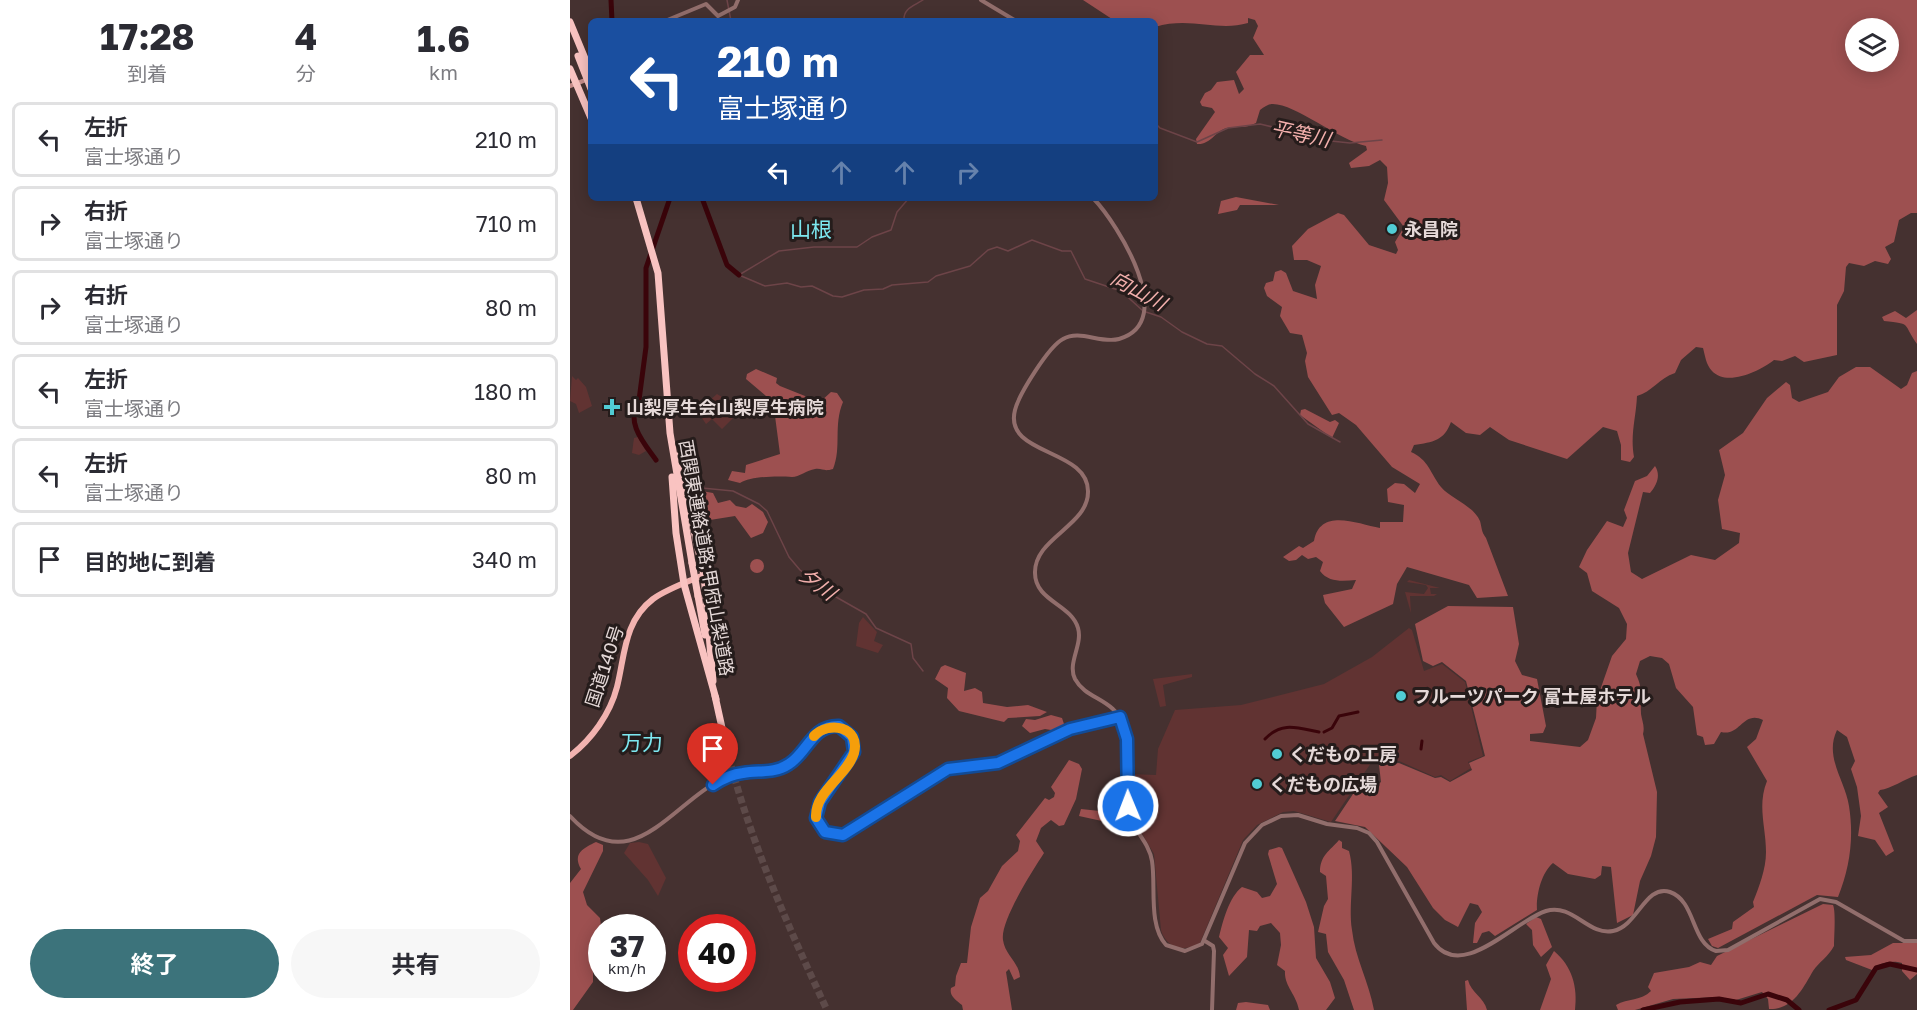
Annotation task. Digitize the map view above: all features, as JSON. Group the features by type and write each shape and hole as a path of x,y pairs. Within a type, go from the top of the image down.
{"highway":[{"path":"570,22 588,67"},
{"path":"570,34 588,81"},
{"path":"570,69 573,85 588,112"},
{"name":"西関東連絡道路;甲府山梨道路","path":"636,201 654,254 661,293 670,433 726,746"},
{"path":"666,382 672,436 704,576 713,681"},
{"path":"670,433 676,533 684,584 716,699"},
{"name":"国道140号","path":"570,756 588,739 606,714 617,686 627,636 640,613 655,598 704,576"}],"main road":[{"path":"573,85 588,77"}],"street":[{"path":"672,18 706,4 718,16 730,10 738,0"},
{"path":"981,0 1011,18"},
{"path":"1095,201 1120,231 1142,287 1146,308 1144,315 1138,327 1122,338 1108,340 1077,335 1057,342 1019,400 1014,413 1015,424 1022,437 1073,465 1087,481 1089,494 1084,507 1039,557 1035,578 1042,592 1070,615 1077,625 1079,640 1073,669 1076,681 1086,691 1109,704 1120,717 1127,739 1129,813 1151,855 1161,940 1171,948 1180,951 1195,949 1205,941 1238,858 1254,831 1285,814 1364,831 1377,842 1434,944 1442,951 1454,956 1473,954 1534,916 1549,910 1562,910 1596,929 1612,931 1622,928 1637,915 1652,895 1658,892 1671,892 1688,909 1707,947 1720,952 1728,950 1811,902 1824,898 1904,941 1917,941"},
{"path":"570,816 585,830 598,837 614,841 636,839 671,818 724,778 742,773 783,768 795,759 819,731 826,727 839,726 852,737 854,752 820,802 816,818 825,832 843,835 948,769 998,763 1070,729 1120,717"},
{"path":"1205,941 1213,946 1214,951 1212,1010"}],"shaded area":[{"path":"1083,0 1917,0 1917,213 1911,213 1899,220 1894,242 1885,247 1891,259 1888,264 1875,261 1864,266 1849,263 1846,267 1844,291 1837,305 1837,355 1804,362 1795,356 1782,361 1774,360 1752,373 1726,378 1718,376 1710,369 1703,348 1696,347 1681,360 1675,373 1637,396 1633,434 1634,457 1630,462 1621,460 1621,445 1617,431 1603,427 1567,459 1509,440 1490,427 1480,435 1466,433 1451,422 1445,433 1437,440 1414,445 1411,452 1426,463 1441,487 1477,515 1508,596 1477,598 1469,585 1407,567 1397,584 1393,604 1344,627 1325,603 1323,595 1352,589 1356,580 1328,578 1320,571 1323,562 1316,557 1308,559 1302,555 1296,560 1289,561 1283,557 1299,546 1303,548 1314,541 1324,524 1332,521 1351,521 1380,528 1380,522 1403,522 1404,505 1388,502 1387,489 1395,483 1404,484 1415,493 1420,484 1392,467 1356,425 1339,413 1332,415 1308,377 1305,361 1307,353 1302,335 1290,333 1280,316 1282,307 1267,296 1264,288 1266,283 1273,281 1275,272 1281,270 1286,273 1293,291 1317,299 1315,285 1321,266 1307,260 1294,260 1292,246 1308,229 1338,213 1344,215 1369,245 1396,254 1398,250 1395,242 1404,227 1384,200 1388,183 1387,167 1380,160 1369,166 1351,168 1349,163 1367,150 1366,146 1343,137 1292,109 1281,105 1268,105 1260,110 1256,123 1245,127 1223,129 1206,142 1197,144 1196,139 1215,112 1212,108 1202,106 1200,102 1205,93 1211,90 1217,82 1234,80 1239,94 1244,89 1236,72 1250,55 1264,55 1253,38 1258,26 1255,20 1248,18 1248,23 1225,26 1180,23 1158,26 1158,18 1110,18"},
{"path":"1236,197 1279,205 1240,205 1237,210 1218,214 1221,201"},
{"path":"1917,310 1917,344 1906,326 1884,321 1882,317 1895,311 1906,318"},
{"path":"1856,367 1870,367 1901,389 1907,385 1912,373 1917,371 1917,775 1880,790 1878,793 1888,807 1879,813 1894,851 1886,856 1875,840 1858,836 1861,816 1857,787 1851,769 1855,761 1847,737 1837,730 1834,740 1834,759 1847,796 1851,830 1848,863 1838,897 1817,895 1718,948 1712,946 1708,939 1732,929 1733,922 1754,907 1753,902 1766,858 1763,799 1767,781 1747,747 1756,739 1763,720 1751,718 1733,731 1721,732 1714,744 1705,745 1703,737 1697,735 1693,707 1676,688 1669,664 1662,658 1650,656 1640,661 1636,674 1641,690 1643,734 1657,792 1656,837 1640,881 1633,915 1617,923 1611,867 1602,866 1601,875 1595,879 1568,874 1553,863 1545,873 1540,885 1537,910 1495,936 1489,931 1482,933 1477,943 1473,943 1475,923 1482,912 1478,905 1470,903 1458,927 1445,920 1433,908 1407,867 1365,827 1335,821 1355,791 1367,793 1381,782 1379,765 1399,763 1450,782 1472,770 1469,763 1485,756 1466,681 1442,662 1433,666 1423,661 1415,624 1448,606 1513,607 1519,644 1515,661 1522,675 1537,679 1546,726 1543,733 1530,734 1530,741 1580,747 1588,740 1596,718 1597,699 1612,656 1626,639 1627,624 1619,608 1592,591 1587,573 1579,567 1587,550 1607,521 1623,527 1627,518 1624,510 1635,481 1647,476 1655,466 1658,473 1655,487 1650,493 1643,492 1628,553 1631,572 1642,579 1691,555 1715,560 1739,543 1740,533 1722,529 1718,500 1725,475 1719,450 1743,433 1767,398 1786,382 1790,385 1792,398 1799,402 1828,392 1839,377"},
{"path":"756,369 777,378 776,383 780,386 820,402 831,392 837,393 843,402 838,420 837,453 833,469 815,469 795,477 758,478 740,483 728,480 732,471 745,473 746,465 780,454 775,416 767,406 766,396 746,379 747,374"},
{"path":"572,376 576,380 578,378 586,387 592,406 579,413 576,404 570,401"},
{"path":"717,394 722,397 718,401 728,408 733,418 722,429 712,419 706,424 702,418 708,413 702,407"},
{"path":"1305,409 1330,422 1335,420 1339,423 1332,438 1300,415 1301,410"},
{"path":"638,437 646,451 639,455 632,453 634,438"},
{"path":"696,490 713,493 718,503 730,500 736,506 746,508 752,504 763,512 768,522 763,533 751,538 735,516 710,520 704,500 695,502 694,492"},
{"path":"754,559 760,559 764,566 760,573 754,573 750,569 750,563"},
{"path":"1409,580 1440,588 1430,588 1431,594 1437,594 1434,596 1410,596 1411,613 1405,592 1424,594 1428,588 1426,585 1407,582"},
{"path":"863,617 877,632 874,641 883,645 878,653 856,646 859,623"},
{"path":"1409,628 1412,630 1424,671 1442,664 1465,682 1483,756 1468,762 1471,768 1450,781 1441,775 1435,777 1399,761 1371,763 1331,822 1294,811 1283,812 1257,825 1243,840 1200,943 1188,948 1171,945 1161,930 1154,854 1131,815 1129,774 1156,775 1158,749 1175,710 1241,705 1324,684 1372,657"},
{"path":"945,665 966,673 964,691 975,688 982,692 983,703 1007,707 1028,705 1047,712 1040,716 1008,718 1004,722 959,711 947,698 948,688 935,679 941,667"},
{"path":"1192,674 1192,677 1163,685 1166,706 1160,707 1153,679"},
{"path":"1051,715 1062,718 1064,724 1057,731 1045,729 1030,733 1022,726 1026,719 1035,720"},
{"path":"1069,760 1079,764 1082,769 1076,799 1064,825 1059,826 1051,820 1041,828 1036,841 1044,853 1018,896 1003,932 1004,945 1020,977 1014,980 1009,969 1006,972 1012,1010 963,1010 962,1005 952,996 951,988 955,986 961,963 967,963 971,927 980,898 988,891 1002,866 1018,851 1020,841 1016,835 1045,798 1049,800 1054,797 1055,793 1051,787"},
{"path":"1081,809 1109,812 1111,823 1079,816"},
{"path":"1339,840 1342,842 1342,848 1349,851 1352,871 1351,920 1354,940 1374,1010 1354,1010 1344,980 1328,952 1326,934 1318,932 1328,899 1326,876 1320,872 1320,866 1326,854"},
{"path":"596,842 603,845 603,851 583,892 587,905 596,914 588,914 588,989 573,1010 570,1010 570,883 581,869 579,855 587,846"},
{"path":"630,843 648,844 666,878 658,896 648,880 624,853"},
{"path":"1282,848 1306,902 1314,927 1316,958 1330,982 1335,998 1326,1010 1299,1010 1286,981 1285,971 1277,965 1281,945 1280,933 1271,923 1260,926 1257,931 1249,930 1247,957 1229,976 1223,955 1228,948 1219,937 1227,910 1233,897 1242,887 1257,892 1262,898 1270,896 1277,884 1268,854 1269,850"},
{"path":"1823,904 1833,905 1834,908 1834,946 1813,971 1796,997 1785,1006 1769,1009 1768,999 1762,992 1736,1000 1718,997 1673,999 1635,1010 1618,1010 1616,1005 1651,991 1648,987 1654,973 1689,967 1700,962 1711,965 1717,956"},
{"path":"1536,917 1541,919 1552,947 1541,957 1533,945 1532,930 1526,924"},
{"path":"1893,943 1917,943 1917,974 1910,980 1902,971 1902,963 1886,962 1872,970 1846,960 1845,957 1871,955"},
{"path":"1554,951 1565,963 1572,978 1576,993 1575,1010 1540,1010 1551,979 1546,965"},
{"path":"1468,980 1487,1010 1467,1010 1465,981"},
{"path":"1238,1003 1268,1005 1270,1010 1236,1010"}],"waterway":[{"name":"平等川","path":"611,0 612,18"},
{"path":"727,0 730,18"},
{"path":"904,18 907,10 923,0"},
{"name":"平等川","path":"1158,126 1197,142 1228,128 1260,124 1331,141 1350,143 1382,140"},
{"name":"夕川","path":"656,460 637,432 634,416 639,400 646,347 646,268 669,201"},
{"name":"平等川","path":"703,201 727,265 739,275"},
{"name":"向山川","path":"906,201 897,212 891,230 872,237 857,247 814,247 779,251 739,275 765,286 787,283 801,287 812,286 833,296 842,297 892,285 928,282 936,276 970,266 988,250 997,247 1008,251 1032,240 1062,251 1071,251 1085,279 1121,291 1142,310"},
{"name":"向山川","path":"1146,312 1161,317 1182,332 1207,344 1222,346 1255,374 1274,386 1308,424 1340,442"},
{"name":"夕川","path":"687,480 702,488 733,491 759,504 767,511 789,557 800,570 829,593 866,614 876,628 911,644 913,658 923,671"},
{"path":"1324,732 1332,728 1339,716 1358,712"},
{"path":"1265,739 1271,733 1290,727 1319,732"},
{"path":"1421,749 1422,741"},
{"path":"1829,1010 1856,1000 1876,968 1890,964 1917,970"},
{"path":"1643,1010 1680,1002 1719,999 1741,1003 1768,994 1787,1000 1799,1010"}],"tunnel":[{"path":"726,746 735,781 758,848 827,1010"}],"slow traffic":[{"path":"814,736 826,727 839,726 849,732 855,748 852,758 817,807 816,817"}],"place":[{"name":"永昌院","path":"1392,229"},
{"name":"山梨厚生会山梨厚生病院","path":"612,407"},
{"name":"フルーツパーク 富士屋ホテル","path":"1401,696"},
{"name":"くだもの工房","path":"1277,754"},
{"name":"くだもの広場","path":"1257,784"}],"district":[{"name":"山根","path":"811,229"},
{"name":"万力","path":"642,742"}],"route":[{"path":"713,785 724,778 742,773 783,768 795,759 819,731 826,727 839,726 849,732 852,737 854,752 817,807 816,818 825,832 839,836 848,833 948,769 998,763 1070,729 1120,717 1127,739 1128,806"}]}
